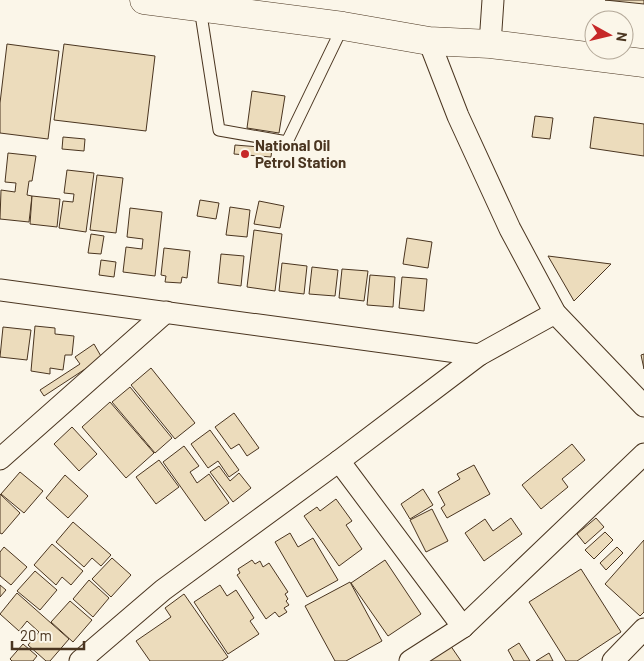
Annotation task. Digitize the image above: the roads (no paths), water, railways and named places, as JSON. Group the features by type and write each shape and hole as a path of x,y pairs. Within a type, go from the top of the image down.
{"highway":[{"path":"144,0 343,26 430,41 490,44 644,63"}],"street":[{"path":"490,44 493,0"},
{"path":"430,41 458,116 510,229 555,313 644,406"},
{"path":"0,290 479,355"},
{"path":"0,459 166,312"},
{"path":"80,661 163,590 339,461 479,355 555,313"},
{"path":"410,661 463,627 644,454"},
{"path":"339,461 463,627"},
{"path":"613,661 644,629"}],"lane":[{"path":"200,8 219,130 287,142 343,26"}],"place":[{"name":"National Oil Petrol Station","path":"245,154"}]}
